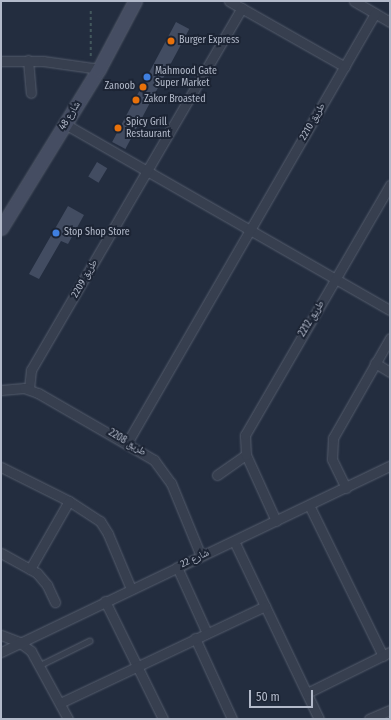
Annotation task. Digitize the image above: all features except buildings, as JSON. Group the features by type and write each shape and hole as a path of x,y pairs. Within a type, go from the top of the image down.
{"street":[{"name":"شارع 48","path":"1,228 65,124 95,68 135,1"},
{"path":"229,1 345,67"},
{"path":"354,1 390,22"},
{"name":"طريق 2209","path":"29,390 31,370 242,8"},
{"name":"طريق 2210","path":"127,443 375,14"},
{"path":"28,60 30,93"},
{"path":"1,61 28,60 95,68"},
{"path":"65,124 148,170 390,310"},
{"name":"طريق 2212","path":"276,521 246,456 244,442 248,428 390,185"},
{"path":"346,488 332,459 333,438 390,338"},
{"path":"375,363 390,372"},
{"name":"طريق 2208","path":"1,390 29,390 127,443 154,460 166,474 201,556"},
{"path":"217,475 246,456"},
{"path":"1,467 69,501 95,516 105,528 131,589"},
{"name":"شارع 22","path":"1,652 177,567 346,488 389,470"},
{"path":"30,569 69,501"},
{"path":"307,693 386,654 310,505"},
{"path":"234,541 319,719"},
{"path":"1,553 30,569 42,579 55,602"},
{"path":"177,567 207,632"},
{"path":"105,601 138,664 163,719"},
{"path":"60,703 138,664 265,606"},
{"path":"1,635 20,642 31,651 40,665 68,719"},
{"path":"195,638 232,719"},
{"path":"369,719 390,710"}],"lane":[{"path":"40,665 89,641"}],"path":[{"path":"91,11 95,68"}],"place":[{"name":"Burger Express","path":"171,41"},
{"name":"Mahmood Gate Super Market","path":"147,77"},
{"name":"Zanoob","path":"143,87"},
{"name":"Zakor Broasted","path":"136,100"},
{"name":"Spicy Grill Restaurant","path":"118,128"},
{"name":"Stop Shop Store","path":"56,233"}]}
